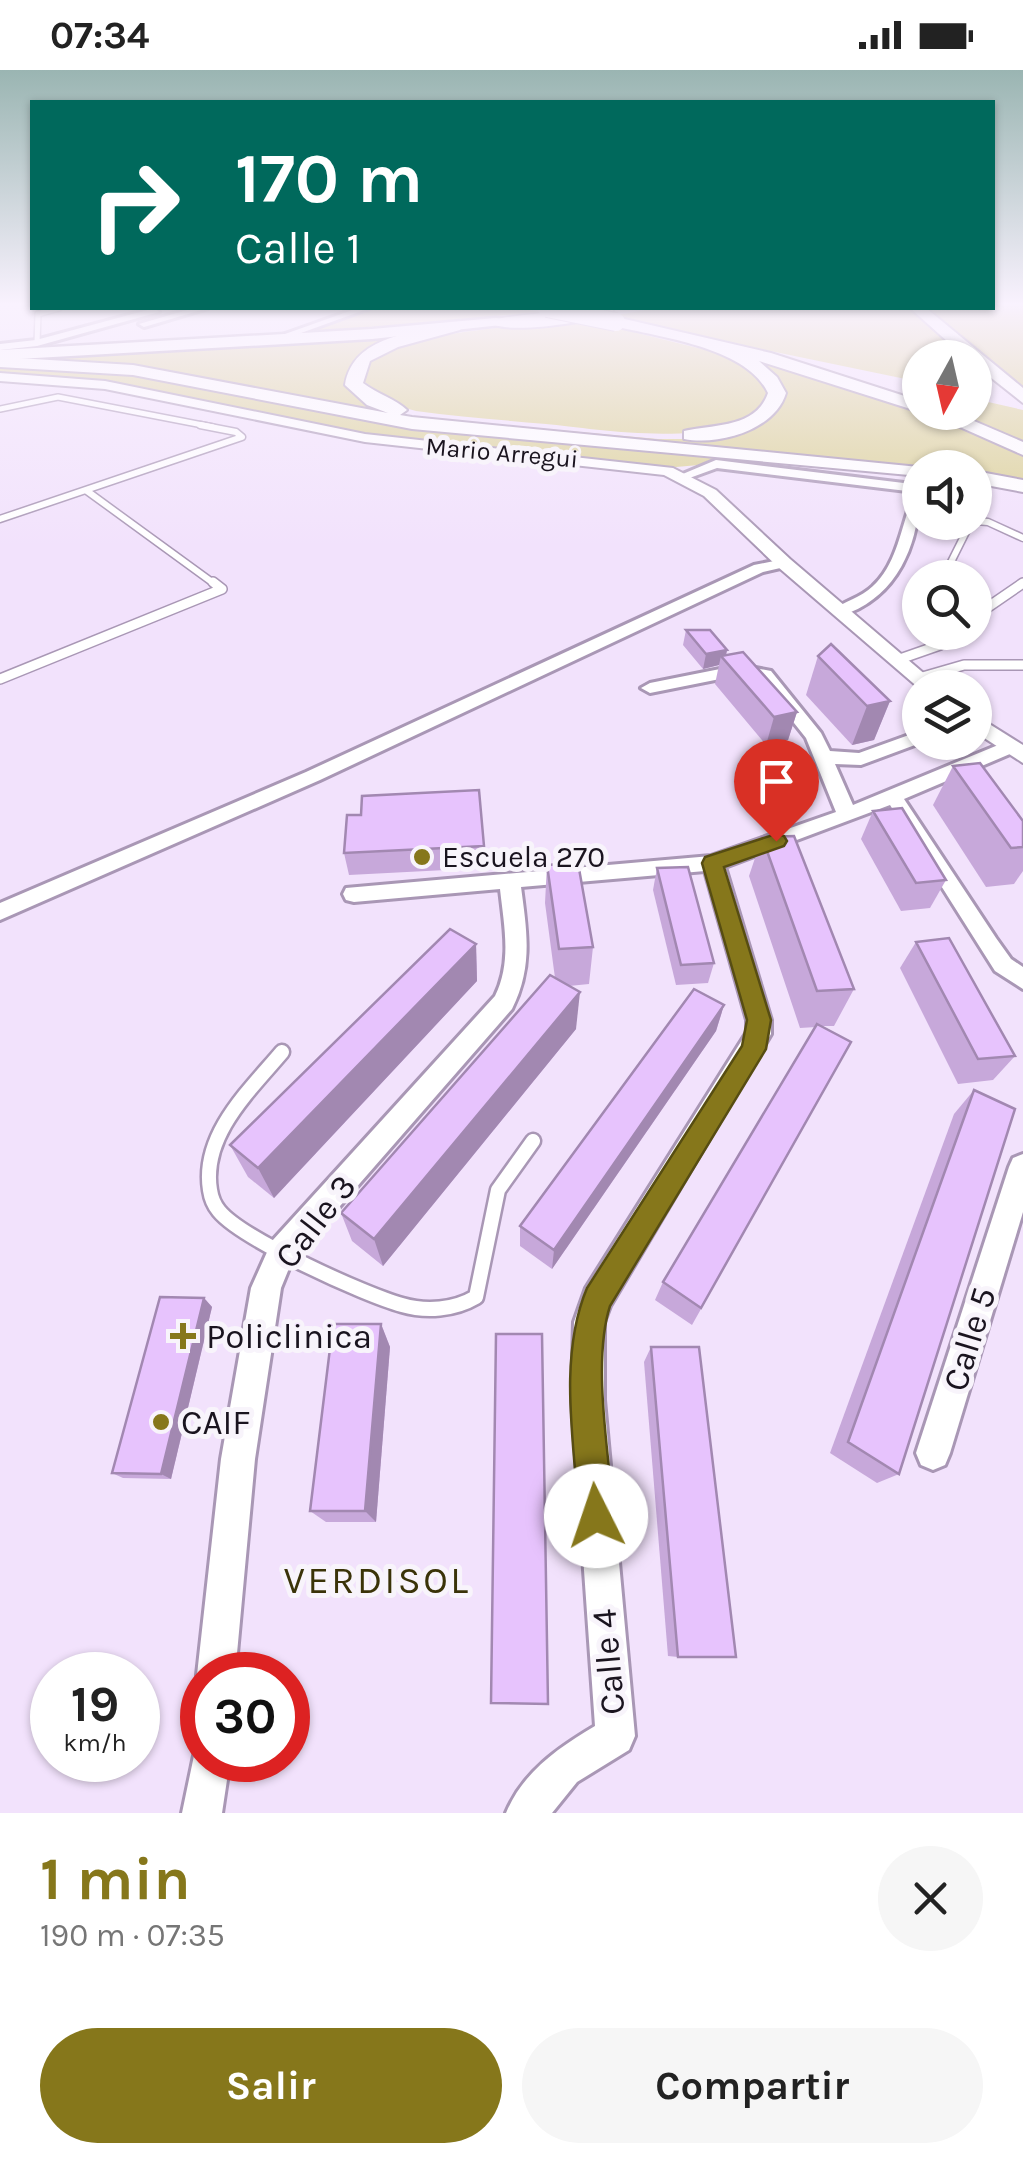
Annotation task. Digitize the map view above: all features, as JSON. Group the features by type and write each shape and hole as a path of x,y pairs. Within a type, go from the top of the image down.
{"highway":[{"path":"214,385 412,423 902,468"},
{"path":"354,385 374,402 408,413 641,436 682,436 753,421 771,409 777,393 772,385"},
{"path":"857,385 902,401"},
{"path":"978,430 1023,449"},
{"path":"992,480 1023,486"}],"street":[{"name":"Mario Arregui","path":"107,385 365,438 630,464 684,476 710,492 784,563 909,670"},
{"path":"684,476 716,464 902,490"},
{"path":"840,610 873,597 891,578 904,540"},
{"path":"0,912 313,776 759,568 784,563"},
{"path":"650,688 740,670 765,674 815,737 847,815"},
{"path":"992,734 1016,752"},
{"path":"826,756 874,757 902,744"},
{"path":"354,894 713,863 1016,752"},
{"path":"893,796 988,944 1003,965 1023,980"},
{"name":"Calle 4","path":"526,1813 563,1768 614,1736 588,1400 590,1322 597,1299 759,1034 759,1020 713,863"},
{"name":"Calle 3","path":"218,1652 238,1458 266,1288 282,1251 504,1002 518,978 510,881"},
{"name":"Calle 5","path":"933,1453 1023,1167"},
{"path":"202,1813 207,1782"}],"lane":[{"path":"0,409 58,397 236,432 242,437 0,519"},
{"path":"0,679 222,589 87,491"},
{"path":"992,524 1023,538"},
{"path":"992,602 1023,584"},
{"path":"897,660 926,650"},
{"path":"955,670 964,666 1023,665"},
{"path":"282,1052 218,1139 209,1172 210,1193 220,1214 282,1251 402,1304 450,1308 476,1297 498,1190 533,1141"}],"shaded area":[{"path":"115,385 193,385 346,415 720,455 699,465 676,467 374,435"},
{"path":"229,385 348,385 393,413 413,417 685,439 769,417 780,408 784,391 778,385 842,385 902,404 902,430 969,430 1023,452 1023,484 992,478 992,450 902,450 902,465 406,419"},
{"path":"369,385 763,385 769,393 755,412 731,425 668,434 465,417 398,406"},
{"path":"992,403 1023,410 1023,446 984,430 992,430"}],"building":[{"path":"686,630 710,630 727,650 706,654"},
{"path":"831,644 890,701 867,706 818,656"},
{"path":"743,652 797,712 774,717 721,656"},
{"path":"980,763 1023,821 1023,847 1011,848 953,766"},
{"path":"479,790 484,846 344,853 347,815 361,815 362,796"},
{"path":"902,808 946,880 916,883 873,811"},
{"path":"794,836 854,989 817,991 762,837"},
{"path":"578,863 593,947 559,949 547,865"},
{"path":"688,867 714,963 681,965 657,868"},
{"path":"450,929 476,944 258,1168 230,1145"},
{"path":"949,938 1015,1056 978,1059 916,942"},
{"path":"550,975 580,992 374,1239 341,1213"},
{"path":"694,989 724,1005 554,1250 520,1226"},
{"path":"817,1024 851,1042 701,1308 663,1282"},
{"path":"974,1090 1015,1109 899,1474 848,1442"},
{"path":"160,1297 204,1298 161,1474 112,1473"},
{"path":"333,1324 381,1324 365,1511 310,1511"},
{"path":"496,1334 542,1334 548,1704 491,1703"},
{"path":"651,1347 699,1347 736,1657 678,1657"}],"place":[{"name":"Escuela 270","path":"422,857"},
{"name":"Policlinica","path":"183,1336"},
{"name":"CAIF","path":"161,1422"}],"district":[{"name":"VERDISOL","path":"377,1580"}],"route":[{"path":"596,1516 588,1400 590,1322 597,1299 754,1049 759,1020 713,863 776,841"}]}
